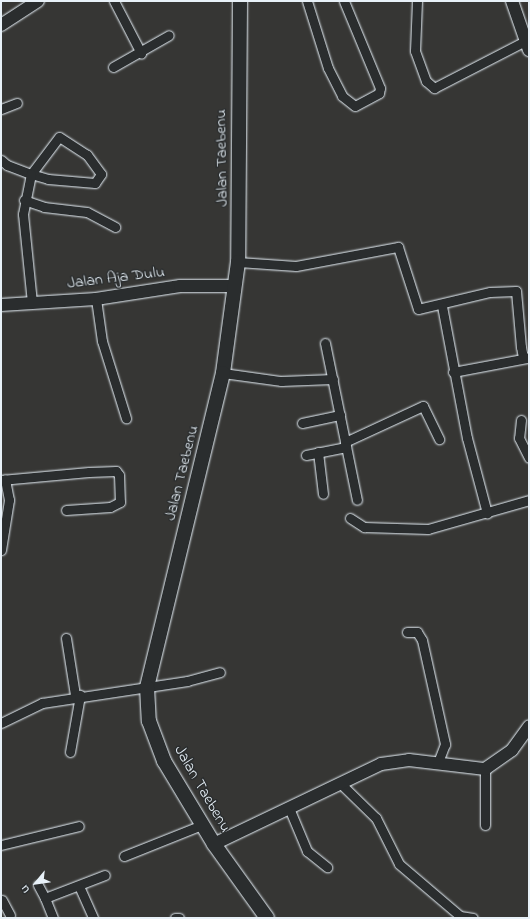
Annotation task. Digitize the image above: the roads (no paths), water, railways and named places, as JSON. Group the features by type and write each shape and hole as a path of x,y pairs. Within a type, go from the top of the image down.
{"main road":[{"name":"Jalan Taebenu","path":"240,1 238,262 235,286 223,373 147,687 152,732 176,782 214,844 264,917"}],"street":[{"path":"1,25 38,1"},
{"path":"114,1 141,53"},
{"path":"307,1 328,68 342,96 355,106 379,93 380,88 344,1"},
{"path":"417,1 415,51 426,81 434,88 527,45 512,1"},
{"path":"113,67 141,53 169,35"},
{"path":"1,109 17,103"},
{"path":"1,160 31,174 89,184 98,182 101,177 87,155 59,137 31,174 24,200 32,303"},
{"path":"24,200 44,207 87,212 115,227"},
{"path":"238,262 296,266 398,247 403,253 416,308 422,311 490,292 516,291 521,347 528,358 453,372"},
{"name":"Jalan Aja Dulu","path":"1,306 96,299 180,286 235,286"},
{"path":"96,299 102,341 126,418"},
{"path":"442,306 453,372 488,513"},
{"path":"325,343 356,500"},
{"path":"223,373 281,381 332,379"},
{"path":"306,455 345,444 423,406 439,439"},
{"path":"302,423 340,415"},
{"path":"521,420 519,438 529,458"},
{"path":"318,452 323,494"},
{"path":"1,550 9,500 3,479 89,472 116,472 119,475 120,502 110,506 66,510"},
{"path":"350,518 364,527 419,530 488,513 529,500"},
{"path":"408,632 417,632 422,640 445,744 438,762"},
{"path":"66,638 77,695 70,752"},
{"path":"1,723 32,706 77,695 147,687 220,672"},
{"path":"214,844 381,764 409,760 438,762 485,769 512,750 529,727"},
{"path":"485,769 485,826"},
{"path":"341,784 376,818 399,864 460,916 473,918"},
{"path":"289,808 307,851 327,867"},
{"path":"124,856 202,825"},
{"path":"1,845 79,826"},
{"path":"45,898 106,875"},
{"path":"38,885 53,918"},
{"path":"79,886 93,918"},
{"path":"2,900 8,917"}]}
